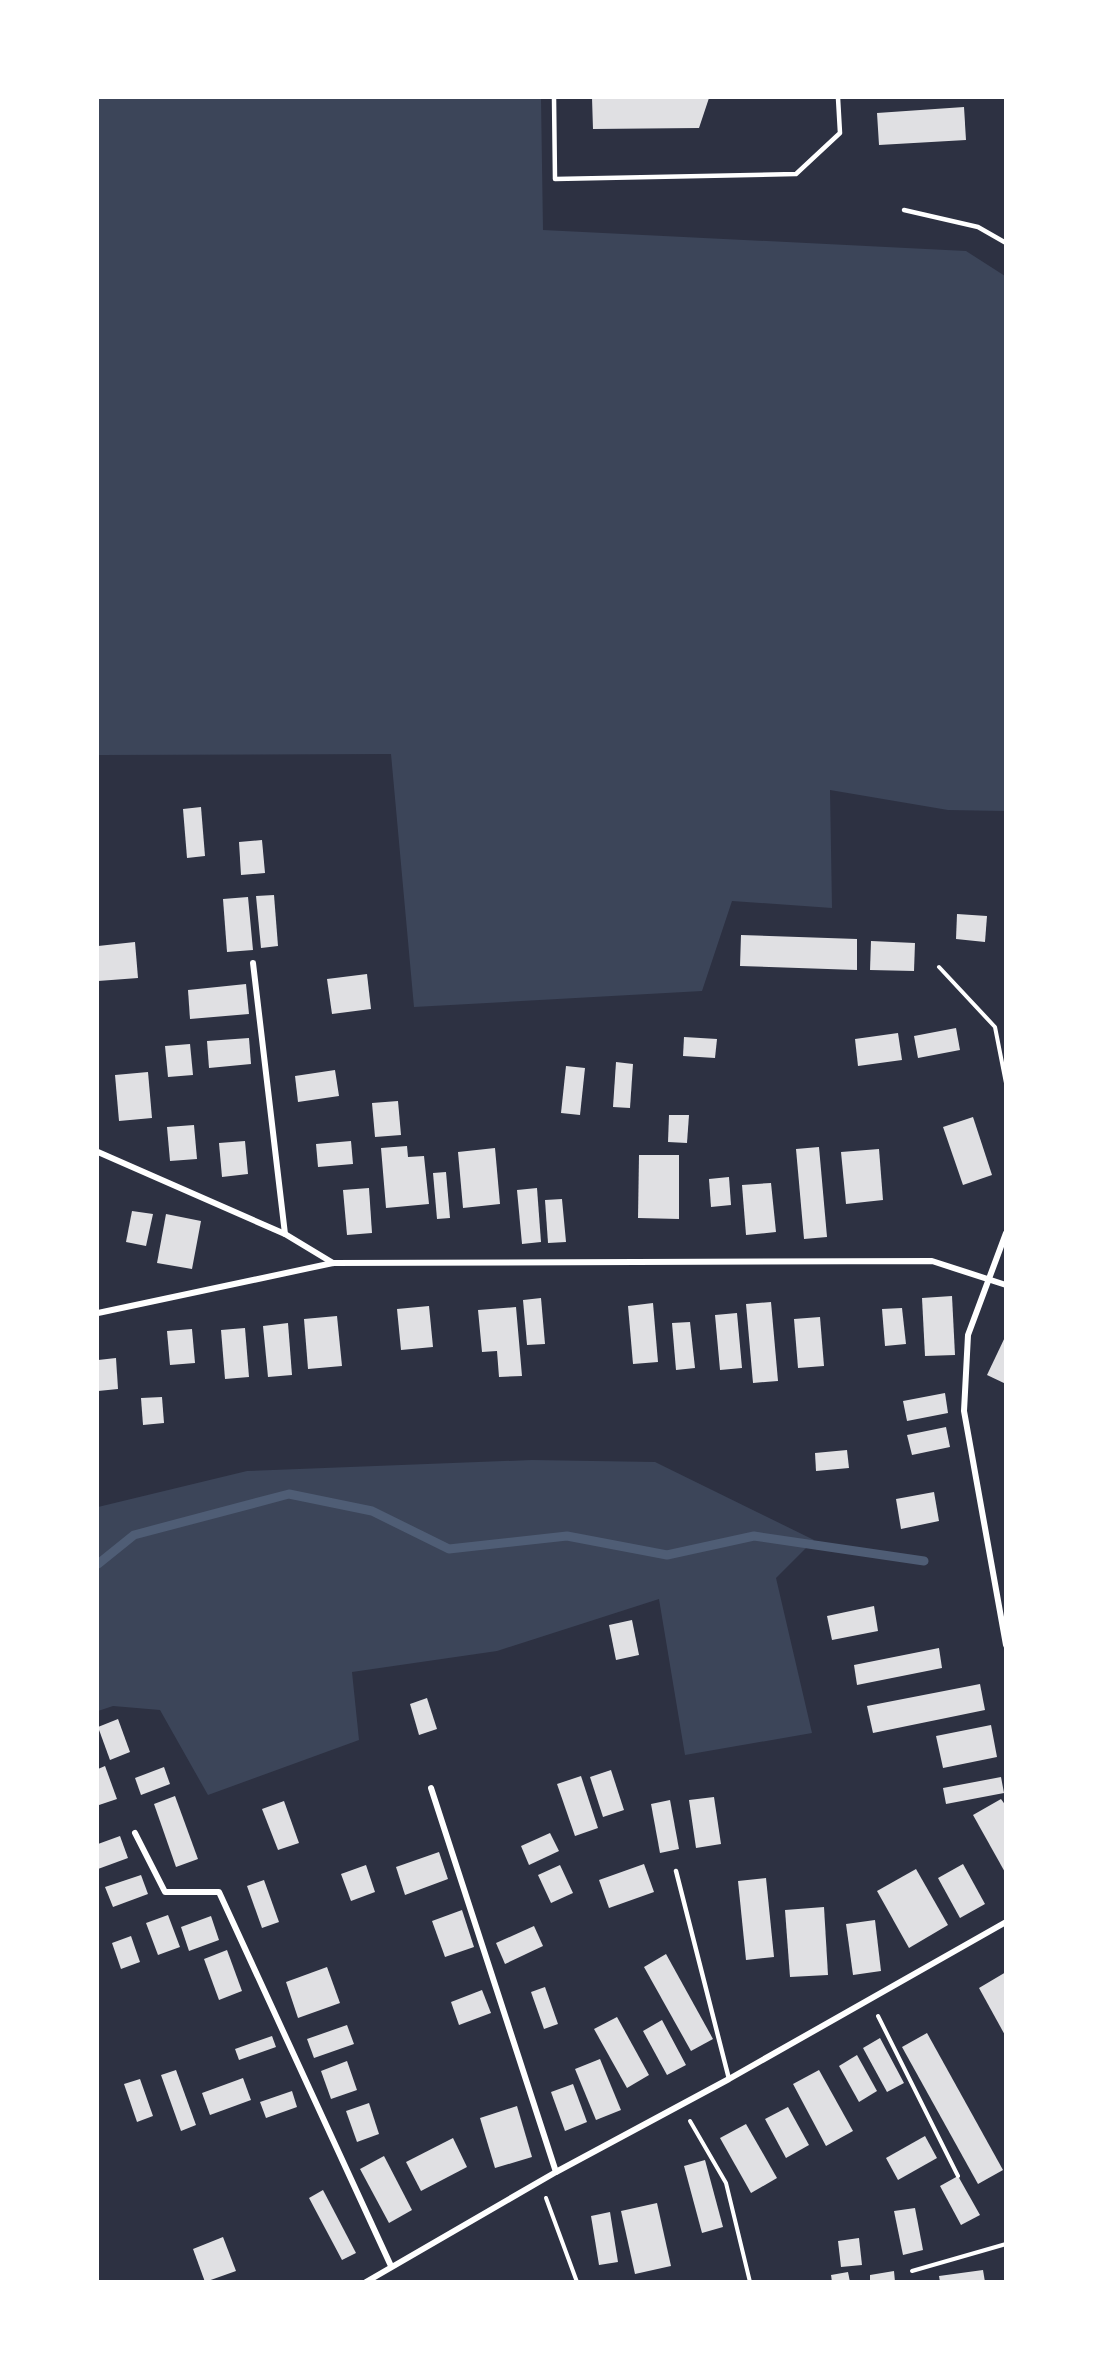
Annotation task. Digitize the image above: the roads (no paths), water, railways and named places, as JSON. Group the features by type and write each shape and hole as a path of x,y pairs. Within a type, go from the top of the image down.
{"street":[{"path":"253,963 285,1234"},
{"path":"98,1152 285,1234 333,1263"},
{"path":"1005,1233 968,1335 964,1411 1005,1645"},
{"path":"98,1313 333,1263 932,1261 1005,1285"},
{"path":"431,1788 556,2172"},
{"path":"135,1833 165,1892 219,1892 391,2266"},
{"path":"366,2282 556,2172 729,2079 1005,1922"}],"lane":[{"path":"554,98 555,179 796,174 840,133 838,98"},
{"path":"904,210 978,227 1005,243"},
{"path":"676,1871 729,2079"}],"waterway":[{"path":"98,1564 134,1535 289,1494 372,1511 449,1549 567,1536 667,1555 754,1536 924,1561"}]}
